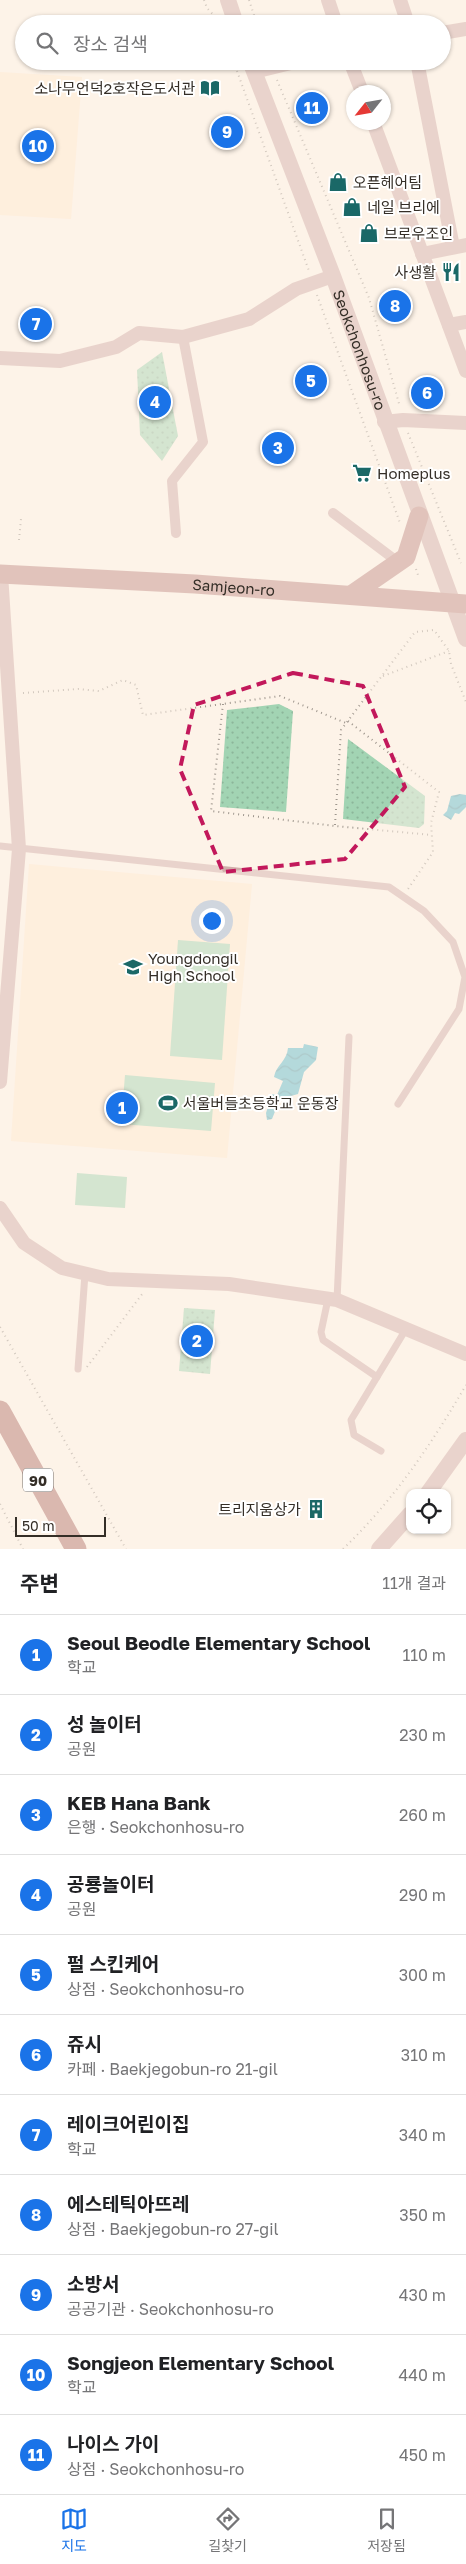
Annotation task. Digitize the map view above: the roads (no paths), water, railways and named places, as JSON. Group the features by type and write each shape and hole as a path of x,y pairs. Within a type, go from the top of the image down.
{"main road":[{"path":"351,596 406,557 420,516"},
{"name":"Samjeon-ro","path":"0,574 195,584 459,604"},
{"name":"90","path":"0,1411 76,1549"}],"street":[{"path":"228,0 233,15"},
{"path":"328,0 333,15"},
{"path":"400,0 405,15"},
{"path":"451,32 466,29"},
{"name":"Seokchonhosu-ro","path":"253,70 332,276 420,516 459,604 466,639"},
{"path":"353,70 359,85"},
{"path":"419,70 459,246 422,254"},
{"path":"376,130 466,371"},
{"path":"0,358 60,362 116,346 139,333 183,337 249,319 296,289 332,276"},
{"path":"449,325 466,322"},
{"path":"176,533 172,481 203,442 183,337"},
{"path":"384,422 403,420 466,423"},
{"path":"333,513 394,559"},
{"path":"0,574 19,849 0,1082"},
{"path":"0,1208 24,1243 62,1268 108,1279 228,1284 332,1300 466,1354"},
{"path":"431,1489 466,1440"},
{"path":"379,1549 406,1519"}],"lane":[{"path":"0,846 389,886 424,911 453,942 465,977 459,1009 398,1104"},
{"path":"349,1037 332,1300 321,1332 323,1340 377,1377"},
{"path":"78,1369 85,1274"},
{"path":"381,1451 354,1435 351,1420 406,1329"}],"water":[{"path":"466,795 466,807 459,814 455,813 451,820 443,815 447,811 451,796"},
{"path":"304,1044 318,1047 316,1060 304,1072 298,1094 280,1099 272,1119 267,1120 266,1113 272,1094 277,1095 283,1081 274,1077 275,1073 286,1056 288,1048 303,1048"}],"place":[{"name":"소나무언덕2호작은도서관","path":"210,88"},
{"name":"나이스 가이","path":"312,108"},
{"name":"소방서","path":"227,132"},
{"name":"Songjeon Elementary School","path":"38,146"},
{"name":"오픈헤어팀","path":"338,182"},
{"name":"네일 브리에","path":"352,207"},
{"name":"브로우조인","path":"369,233"},
{"name":"사생활","path":"451,272"},
{"name":"에스테틱아뜨레","path":"395,306"},
{"name":"레이크어린이집","path":"36,324"},
{"name":"펄 스킨케어","path":"311,381"},
{"name":"쥬시","path":"427,393"},
{"name":"공룡놀이터","path":"155,402"},
{"name":"KEB Hana Bank","path":"278,448"},
{"name":"Homeplus","path":"362,473"},
{"name":"Youngdongil High School","path":"133,967"},
{"name":"서울버들초등학교 운동장","path":"168,1103"},
{"name":"Seoul Beodle Elementary School","path":"122,1108"},
{"name":"성 놀이터","path":"197,1341"},
{"name":"트리지움상가","path":"316,1509"}]}
